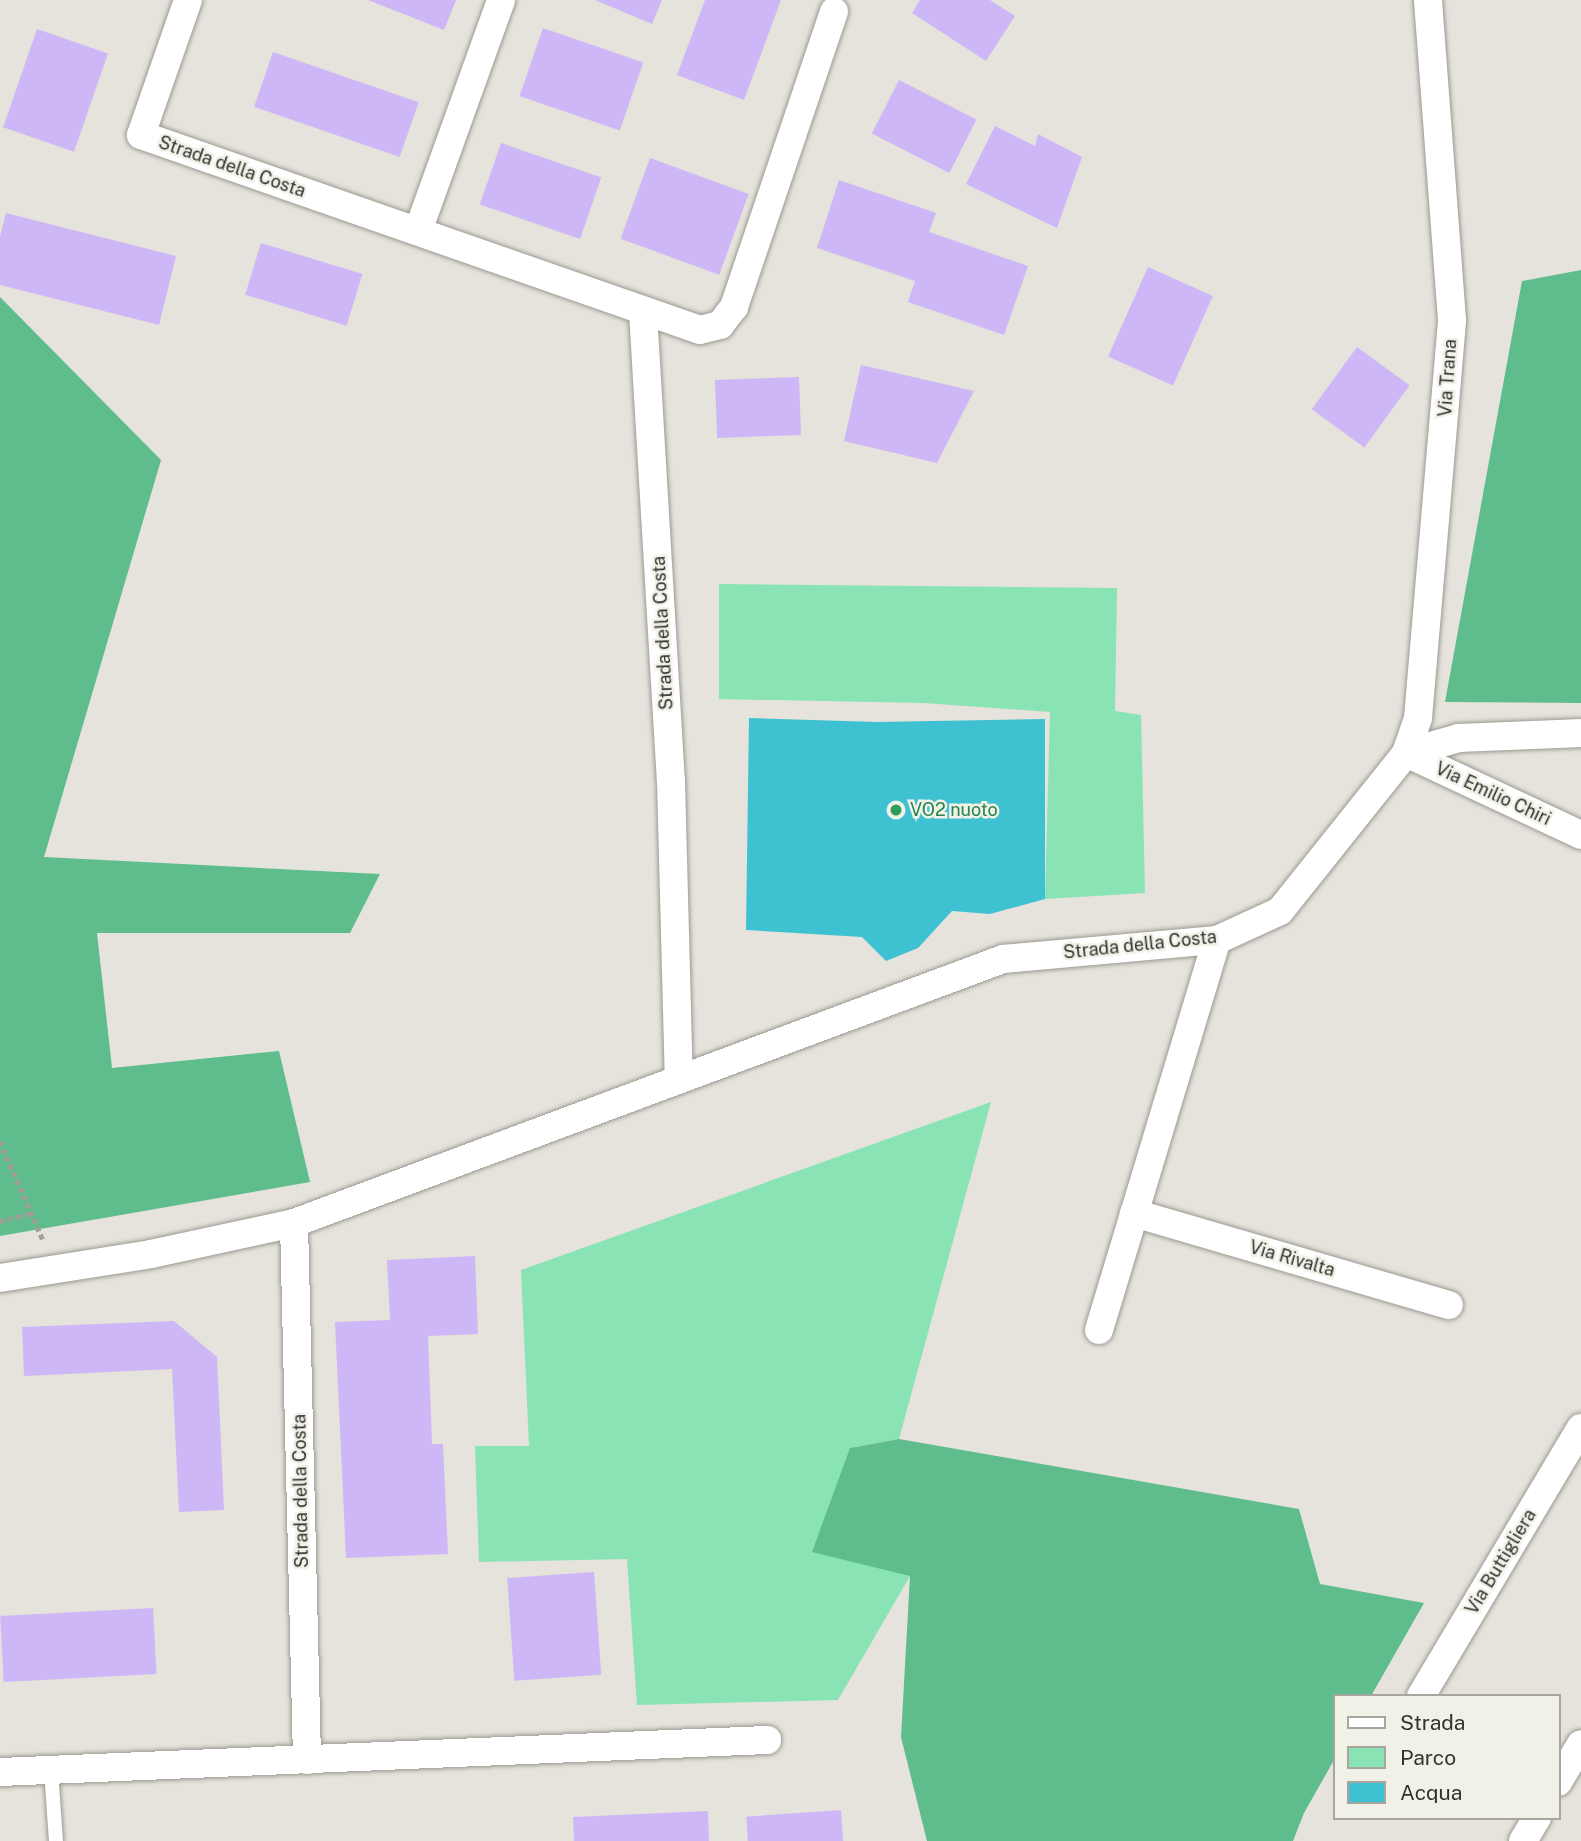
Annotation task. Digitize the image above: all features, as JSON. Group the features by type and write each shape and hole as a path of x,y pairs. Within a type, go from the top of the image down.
{"street":[{"name":"Strada della Costa","path":"188,0 141,135 700,330 720,325 734,307 834,11"},
{"path":"418,231 501,0"},
{"name":"Via Trana","path":"1406,753 1418,718 1452,320 1428,0"},
{"name":"Strada della Costa","path":"643,312 671,781 679,1079"},
{"path":"1406,753 1459,738 1581,733"},
{"name":"Strada della Costa","path":"0,1278 151,1254 295,1223 1003,959 1217,940 1280,911 1406,753"},
{"name":"Via Emilio Chiri","path":"1406,753 1581,835"},
{"path":"1099,1330 1217,940"},
{"name":"Via Rivalta","path":"1135,1213 1449,1306"},
{"name":"Strada della Costa","path":"295,1223 307,1760"},
{"name":"Via Buttigliera","path":"1422,1694 1581,1428"},
{"path":"0,1772 767,1740"},
{"path":"1560,1779 1581,1744"},
{"path":"1523,1841 1536,1820"}],"lane":[{"path":"51,1770 56,1841"}],"path":[{"path":"0,1142 56,1269"},
{"path":"0,1221 32,1213"}],"green space":[{"path":"1581,270 1581,703 1445,702 1522,281"},
{"path":"0,297 161,460 44,857 380,874 350,933 97,933 112,1068 279,1051 310,1182 0,1236"},
{"path":"719,584 1117,588 1115,711 1141,715 1145,893 1045,899 1050,712 924,703 719,699"},
{"path":"991,1102 899,1439 850,1448 910,1576 838,1700 637,1705 627,1559 479,1562 475,1446 529,1446 521,1270"},
{"path":"899,1439 1299,1509 1320,1584 1424,1603 1372,1694 1332,1694 1332,1764 1304,1813 1293,1841 927,1841 901,1737 910,1576 812,1552 850,1448"}],"water":[{"name":"VO2 nuoto","path":"749,718 878,722 1045,719 1045,899 990,914 952,911 918,948 886,961 862,937 746,930"}],"building":[{"path":"368,0 456,0 444,30"},
{"path":"595,0 662,0 652,24"},
{"path":"705,0 781,0 744,100 677,75"},
{"path":"920,0 990,0 1015,16 986,61 912,13"},
{"path":"543,28 643,63 620,131 520,96"},
{"path":"37,29 108,53 74,152 3,127"},
{"path":"273,52 419,102 400,157 254,107"},
{"path":"899,80 977,119 949,173 872,133"},
{"path":"995,126 1035,146 1038,134 1082,157 1057,228 966,184"},
{"path":"501,143 601,178 580,239 480,204"},
{"path":"650,158 749,194 719,275 621,239"},
{"path":"839,180 936,213 929,232 1028,266 1004,335 908,302 915,281 817,248"},
{"path":"6,213 176,256 159,325 0,285 0,237"},
{"path":"261,243 362,274 347,326 245,295"},
{"path":"1148,267 1213,296 1173,385 1108,357"},
{"path":"1357,347 1410,385 1364,448 1312,409"},
{"path":"861,365 974,391 937,463 844,441"},
{"path":"799,377 801,435 717,438 715,380"},
{"path":"475,1256 478,1334 428,1336 432,1444 443,1444 448,1554 346,1558 335,1322 390,1320 387,1260"},
{"path":"174,1321 217,1357 224,1510 179,1512 172,1369 24,1376 22,1327"},
{"path":"594,1572 601,1675 514,1681 507,1578"},
{"path":"153,1608 156,1674 4,1682 0,1616"},
{"path":"841,1810 843,1841 748,1841 746,1817"},
{"path":"708,1811 709,1841 574,1841 573,1817"}],"place":[{"name":"VO2 nuoto","path":"896,810"}]}
